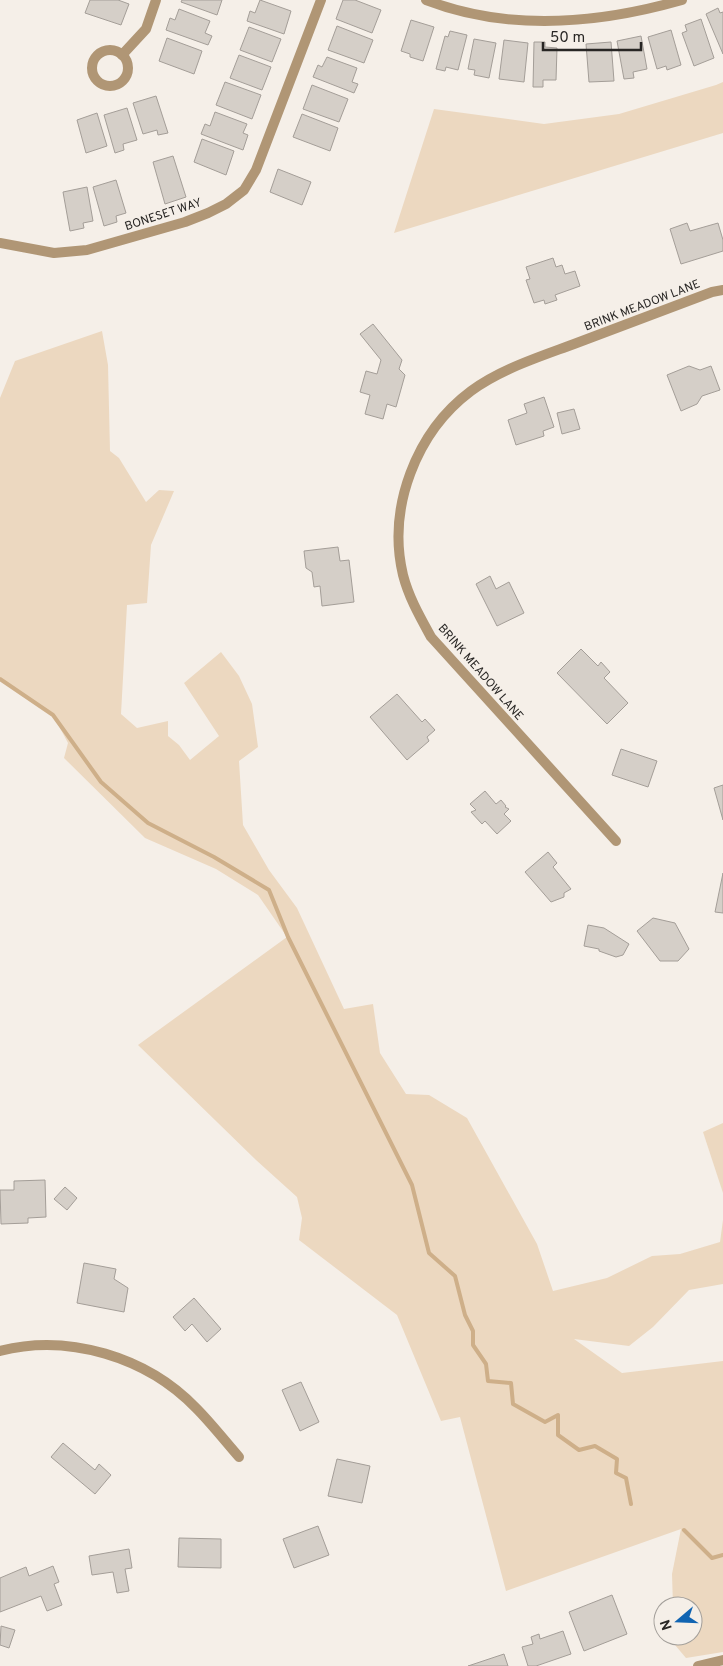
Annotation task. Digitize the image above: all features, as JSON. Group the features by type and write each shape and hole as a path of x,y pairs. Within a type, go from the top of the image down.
{"street":[{"path":"122,55 146,29 156,0"},
{"name":"BONESET WAY","path":"0,243 54,253 87,250 185,222 226,204 244,190 256,170 321,0"},
{"path":"426,0 490,18 546,22 591,20 646,10 682,0"},
{"name":"BRINK MEADOW LANE","path":"616,841 431,637 414,606 403,575 398,535 400,507 412,467 440,419 472,391 514,367 712,292 723,290"},
{"path":"0,1351 19,1346 67,1346 106,1353 128,1362 167,1383 196,1407 239,1457"},
{"path":"698,1666 723,1660"}],"shaded area":[{"path":"723,82 723,133 394,233 434,109 544,124 619,114"},
{"path":"102,331 108,365 110,451 119,458 146,502 159,490 174,491 151,545 147,603 127,605 121,714 137,728 168,721 168,736 179,745 190,760 219,736 184,683 221,652 239,676 252,704 258,747 239,761 243,825 269,870 297,908 344,1009 373,1004 380,1053 406,1094 429,1095 467,1118 537,1244 553,1291 607,1278 652,1256 680,1254 720,1242 723,1220 723,1284 689,1290 653,1327 629,1346 574,1339 622,1373 723,1361 723,1652 686,1658 676,1646 703,1646 703,1596 673,1596 672,1574 681,1529 506,1591 460,1417 441,1421 397,1315 299,1240 302,1218 297,1197 256,1160 138,1045 287,937 258,895 216,869 145,838 64,758 68,743 53,715 0,680 0,398 15,361"},
{"path":"723,1123 723,1193 703,1132"}],"building":[{"path":"90,0 118,0 129,4 121,25 85,13"},
{"path":"182,0 222,0 217,15 181,2"},
{"path":"260,0 291,11 284,34 247,21 250,11 255,13"},
{"path":"343,0 355,0 381,10 372,33 336,19"},
{"path":"718,8 720,13 723,12 723,54 706,14"},
{"path":"179,9 210,21 205,33 212,36 208,45 166,30 170,18 175,20"},
{"path":"701,19 714,58 694,66 682,33 687,31 685,25"},
{"path":"411,20 434,27 423,61 410,57 410,54 401,51"},
{"path":"337,26 373,40 364,63 328,50"},
{"path":"249,27 281,39 272,62 240,50"},
{"path":"671,30 681,65 667,70 666,66 657,69 648,37"},
{"path":"450,31 467,35 458,70 446,67 445,71 436,69 445,36 448,37"},
{"path":"641,36 647,69 633,72 634,78 624,79 617,41"},
{"path":"167,38 202,51 194,74 159,61"},
{"path":"474,39 496,43 489,78 474,75 475,70 468,69"},
{"path":"504,40 528,43 524,82 499,79"},
{"path":"534,42 545,42 545,47 557,48 556,80 543,80 543,87 533,87"},
{"path":"611,42 614,81 589,82 586,44"},
{"path":"239,55 271,67 262,90 230,78"},
{"path":"327,57 357,68 352,82 358,84 354,93 313,77 318,65 322,67"},
{"path":"225,82 261,95 252,119 216,105"},
{"path":"312,85 348,99 339,122 303,109"},
{"path":"156,96 168,133 158,135 157,130 143,134 133,103"},
{"path":"127,108 137,140 123,144 124,150 115,153 104,115"},
{"path":"215,112 247,124 243,133 248,135 243,150 201,134 205,124 210,126"},
{"path":"97,113 107,146 86,153 77,120"},
{"path":"302,114 338,128 330,151 293,137"},
{"path":"202,139 234,151 226,175 194,162"},
{"path":"173,156 186,197 165,204 153,162"},
{"path":"278,169 311,182 302,205 270,192"},
{"path":"116,180 126,213 116,216 117,222 104,226 93,187"},
{"path":"87,187 93,221 83,223 84,228 70,231 63,192"},
{"path":"687,223 690,231 718,223 723,240 723,251 681,264 670,229"},
{"path":"553,258 556,267 562,265 565,274 575,271 580,286 555,295 557,300 545,304 544,300 534,303 526,280 530,279 526,267"},
{"path":"373,324 402,360 399,369 405,375 396,407 387,404 383,419 365,414 370,395 360,392 366,371 377,374 381,360 360,334"},
{"path":"689,366 700,370 711,366 720,390 702,396 697,404 681,411 667,375"},
{"path":"544,397 554,427 543,431 544,436 516,445 508,420 527,413 524,404"},
{"path":"574,409 580,429 562,434 557,413"},
{"path":"338,547 340,561 349,560 354,602 322,606 320,586 314,587 312,572 306,568 304,551"},
{"path":"490,576 496,589 509,582 524,613 497,626 476,584"},
{"path":"581,649 598,666 601,662 610,672 604,678 628,703 607,724 557,673"},
{"path":"397,694 422,722 425,719 435,730 427,737 429,741 407,760 370,717"},
{"path":"621,749 657,761 648,787 612,775"},
{"path":"723,785 723,820 714,788"},
{"path":"485,791 496,804 501,800 505,807 509,809 504,814 511,821 497,834 485,821 482,824 471,812 476,810 470,804"},
{"path":"548,852 557,863 553,867 571,889 564,893 564,897 551,902 525,872"},
{"path":"723,873 723,913 715,912"},
{"path":"653,918 675,923 689,949 678,961 660,961 637,931"},
{"path":"588,925 604,928 629,944 623,955 616,957 599,951 599,949 584,946"},
{"path":"45,1180 46,1217 28,1218 28,1223 1,1224 0,1190 14,1190 14,1181"},
{"path":"65,1187 77,1198 67,1210 54,1199"},
{"path":"84,1263 116,1269 114,1279 128,1288 124,1312 77,1303"},
{"path":"194,1298 221,1329 207,1342 192,1324 185,1331 173,1317"},
{"path":"301,1382 319,1422 300,1431 282,1390"},
{"path":"63,1443 95,1470 99,1464 111,1475 95,1494 51,1457"},
{"path":"337,1459 370,1466 362,1503 328,1496"},
{"path":"318,1526 329,1555 294,1568 283,1539"},
{"path":"179,1538 221,1539 221,1568 178,1567"},
{"path":"129,1549 132,1568 125,1569 129,1591 117,1593 113,1572 92,1575 89,1556"},
{"path":"53,1566 59,1582 54,1584 62,1605 47,1611 41,1596 0,1612 0,1578 26,1567 29,1576"},
{"path":"612,1595 627,1634 584,1651 569,1612"},
{"path":"1,1626 15,1630 9,1648 0,1645"},
{"path":"563,1631 571,1654 536,1666 528,1666 522,1647 533,1644 531,1637 539,1634 540,1639"},
{"path":"504,1654 508,1666 468,1666"}],"waterway":[{"path":"0,679 53,715 101,782 148,823 214,857 269,890 288,937 412,1185 429,1253 455,1276 465,1315 473,1331 473,1345 486,1364 488,1381 511,1383 513,1404 545,1422 558,1415 558,1435 579,1450 595,1446 617,1459 616,1473 626,1478 631,1504"},
{"path":"684,1530 712,1558 723,1555"}]}
